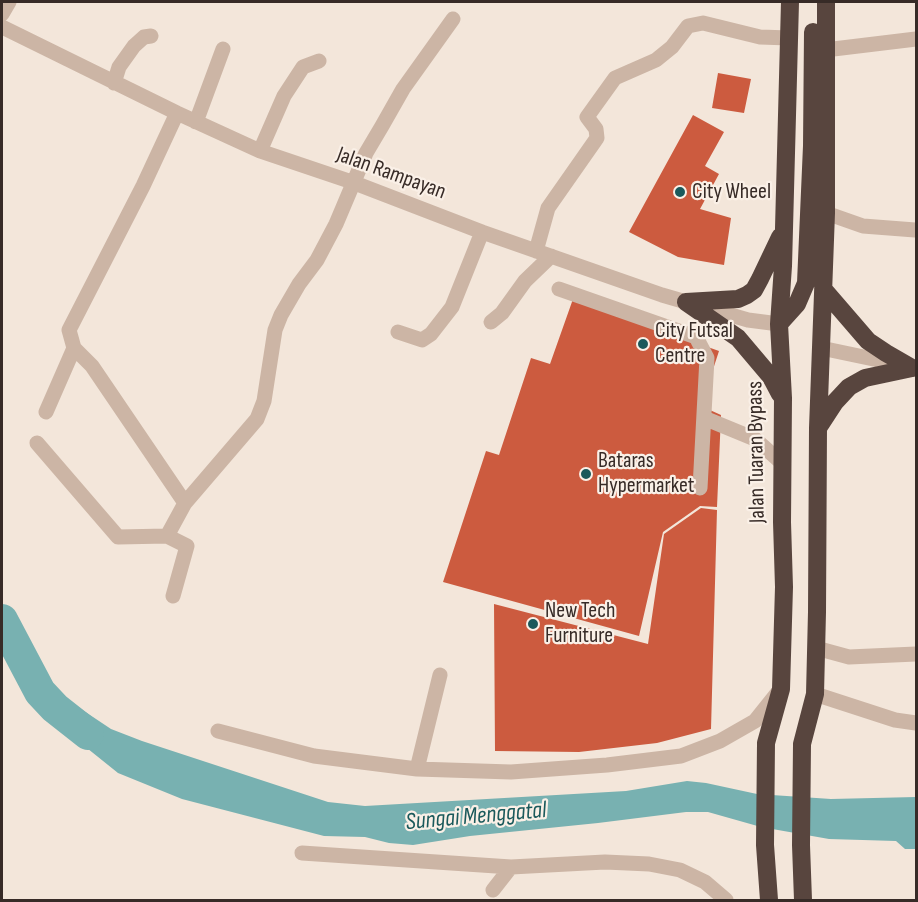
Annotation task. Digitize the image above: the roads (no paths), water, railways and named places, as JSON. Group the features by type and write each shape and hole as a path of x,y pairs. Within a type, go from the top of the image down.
{"highway":[{"name":"Jalan Tuaran Bypass","path":"769,900 765,845 766,743 781,689 784,587 783,398 779,324 790,2"},
{"path":"779,324 797,304 806,283 812,146 814,2"},
{"path":"803,900 802,744 815,694 818,428 826,213 826,2"},
{"path":"686,302 738,299 747,295 760,279 784,230"},
{"path":"824,290 868,341 914,368"},
{"path":"686,302 738,338 771,378 783,398"},
{"path":"818,428 835,402 849,387 866,378 914,368"}],"street":[{"path":"2,14 9,2"},
{"path":"166,536 185,503 257,419 264,401 275,330 281,315 299,284 317,260 336,224 366,153 403,89 453,19"},
{"path":"536,251 548,208 597,138 596,129 587,117 615,78 656,60 672,47 688,26 703,23 760,37 789,38"},
{"name":"Jalan Rampayan","path":"2,27 114,83 260,151 352,182 482,232 662,295 748,320 779,324"},
{"path":"114,83 119,67 134,46 144,37 151,36"},
{"path":"825,50 916,39"},
{"path":"196,122 223,49"},
{"path":"260,151 284,96 303,67 319,61"},
{"path":"177,113 143,186 69,330 74,348 92,366 185,503"},
{"path":"826,213 863,226 915,230"},
{"path":"398,332 422,340 431,334 452,307 482,232"},
{"path":"491,322 502,313 525,281 551,256"},
{"path":"578,266 565,291 696,338 707,358 700,489"},
{"path":"655,322 662,295"},
{"path":"46,412 74,348"},
{"path":"820,348 914,368"},
{"path":"704,418 756,439 783,464"},
{"path":"37,443 117,537 166,536 187,546 173,596"},
{"path":"816,648 849,657 916,654"},
{"path":"417,769 440,675"},
{"path":"218,731 314,756 417,769 511,772 607,765 681,756 720,741 755,721 781,689"},
{"path":"815,694 895,720 916,723"},
{"path":"302,853 511,867 605,862 649,864 680,870 705,882 726,900"},
{"path":"493,890 511,867"}],"water":[{"path":"63,697 111,729 328,802 365,806 626,791 687,781 757,794 831,799 916,797 916,849 905,849 896,841 829,839 761,827 708,812 686,812 470,836 413,845 389,843 365,837 324,836 182,799 118,773 47,716"}],"waterway":[{"name":"Sungai Menggatal","path":"2,620 40,692 55,708 88,734"}],"place":[{"name":"City Wheel","path":"680,192"},
{"name":"City Futsal Centre","path":"643,344"},
{"name":"Bataras Hypermarket","path":"586,474"},
{"name":"New Tech Furniture","path":"533,624"}]}
